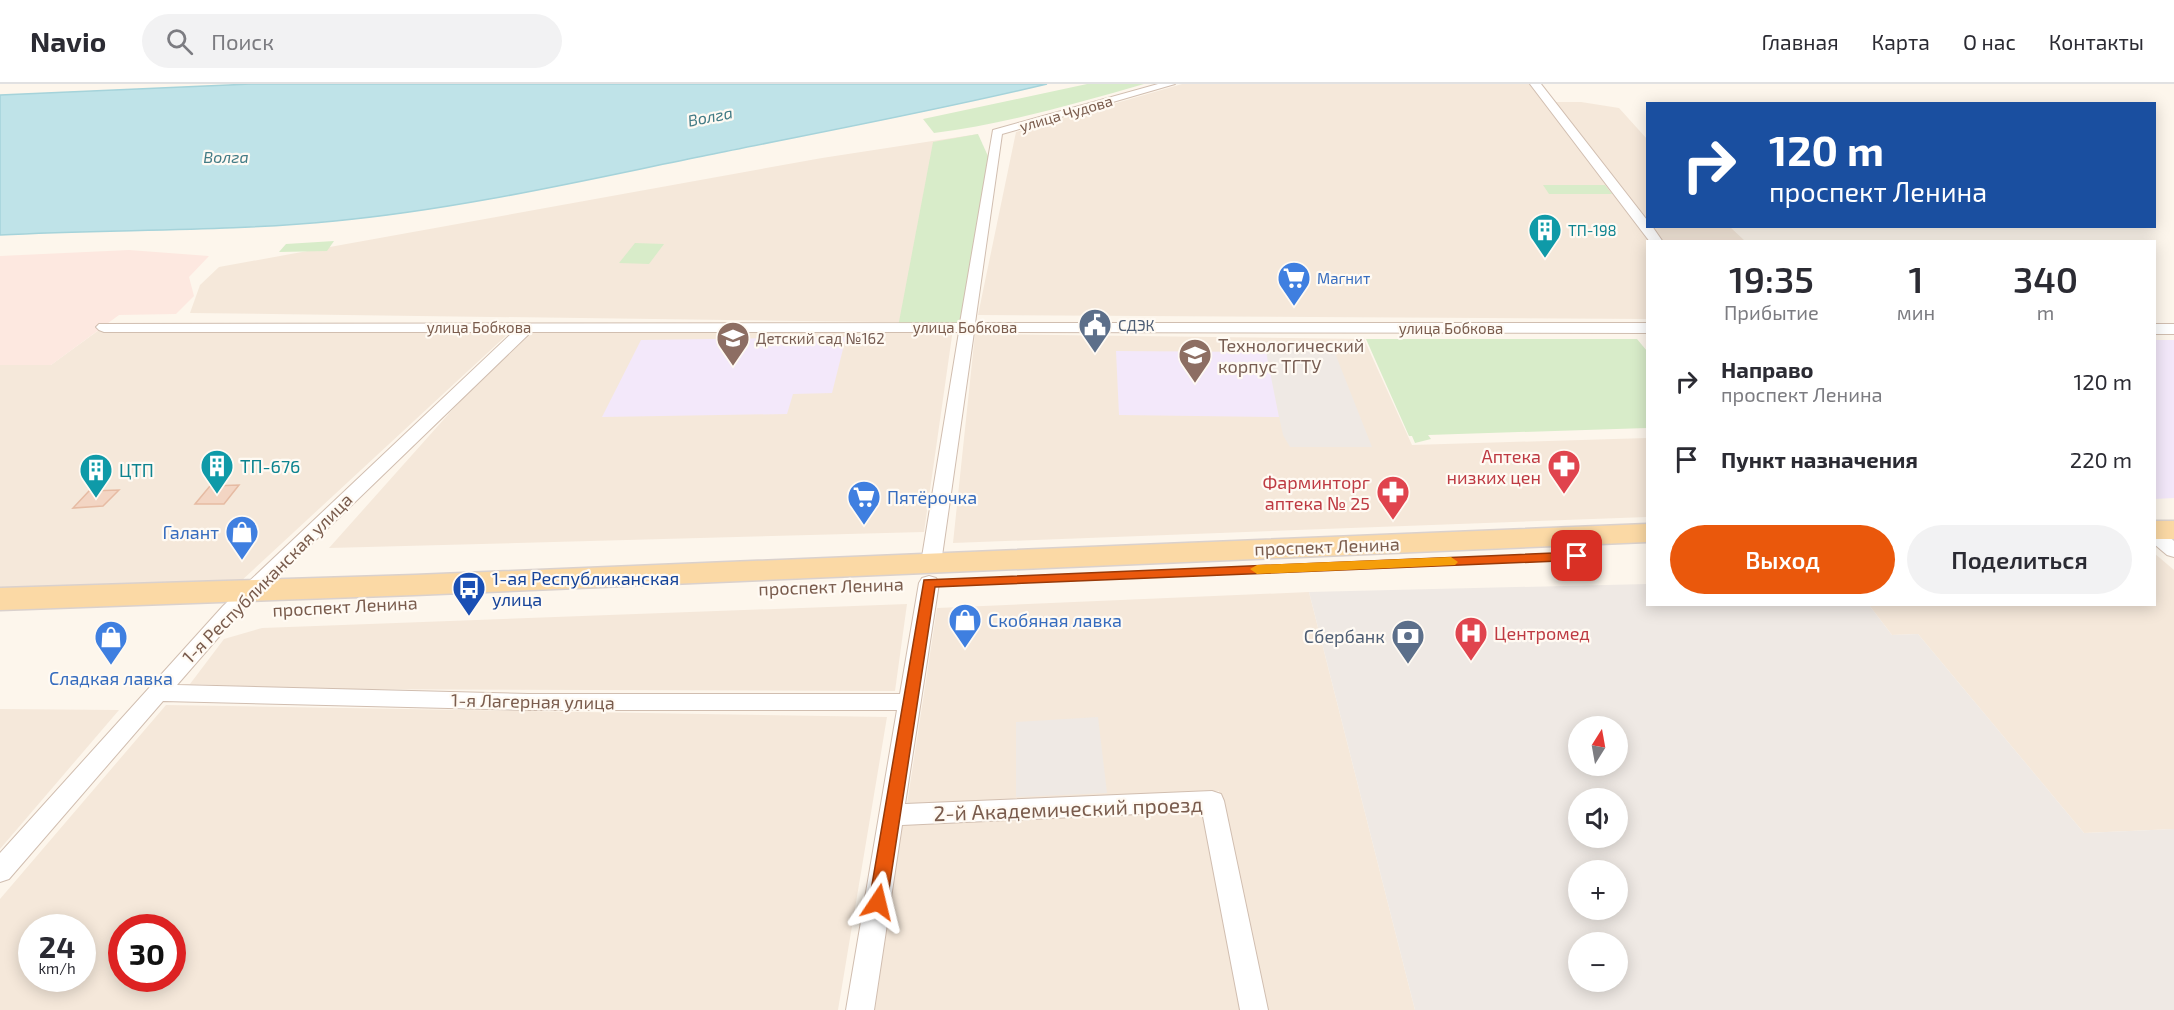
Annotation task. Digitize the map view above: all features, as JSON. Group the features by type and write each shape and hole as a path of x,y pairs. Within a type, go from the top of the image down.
{"main road":[{"path":"2156,514 2174,513"},
{"path":"2156,532 2174,530"},
{"name":"проспект Ленина","path":"241,601 1646,533"},
{"name":"проспект Ленина","path":"936,569 1646,554"},
{"path":"0,599 241,601"},
{"path":"0,617 241,601"}],"street":[{"name":"улица Чудова","path":"968,327 997,132 1170,84"},
{"path":"1535,84 1646,227"},
{"path":"1647,228 1656,240"},
{"name":"улица Бобкова","path":"104,327 1646,328"},
{"name":"1-я Республиканская улица","path":"0,871 155,693 241,601 527,327"},
{"path":"860,1010 910,702 936,569 968,327"},
{"path":"2156,329 2174,329"},
{"path":"2156,534 2174,551"},
{"name":"1-я Лагерная улица","path":"155,693 528,702 910,702"},
{"name":"2-й Академический проезд","path":"893,815 1212,801 1254,1010"}],"shaded area":[{"path":"1182,84 1531,84 1545,102 1581,102 1619,108 1646,138 1646,228 1731,228 1744,240 1646,240 1646,319 978,315 1016,132"},
{"path":"978,134 963,323 190,313 200,285 219,267 822,158"},
{"path":"129,250 209,256 189,277 194,296 176,314 119,315 51,365 0,365 0,256"},
{"path":"506,329 509,333 240,582 0,594 0,365 51,365 99,330"},
{"path":"535,329 953,329 924,532 329,548 478,381"},
{"path":"975,334 1364,339 1412,445 1646,438 1646,517 953,543"},
{"name":"Детский сад №162","path":"846,337 832,393 793,394 787,414 602,417 641,340"},
{"path":"2156,340 2174,340 2174,498 2156,499"},
{"path":"1263,342 1331,343 1372,447 1290,447 1283,435"},
{"name":"Технологический корпус ТГТУ","path":"1116,351 1266,352 1279,417 1119,415"},
{"path":"2156,555 2174,570 2174,829 2084,833 1918,634 1892,635 1870,606 2156,606"},
{"path":"1646,584 1646,606 1870,606 1892,635 1918,634 2084,833 2174,829 2174,1010 1415,1010 1309,592"},
{"path":"1309,592 1415,1010 1263,1010 1219,791 907,804 937,608"},
{"path":"907,604 895,691 318,689 190,684 224,639 262,628"},
{"path":"166,705 887,717 838,1010 0,1010 0,899"},
{"path":"0,709 119,710 0,849"},
{"path":"1098,717 1107,793 1016,797 1016,722"},
{"path":"1207,807 1244,1010 872,1010 901,824"}],"green space":[{"path":"1087,84 1144,84 1039,113 961,129 934,133 923,119"},
{"path":"978,134 992,165 967,327 898,327 933,142"},
{"path":"1543,185 1605,185 1612,194 1549,194"},
{"path":"334,241 327,251 279,252 286,244"},
{"path":"635,243 664,244 649,264 619,263"},
{"path":"1366,339 1637,339 1646,350 1646,428 1428,435 1431,439 1415,443 1412,436 1409,436"}],"water":[{"name":"Волга","path":"251,84 1047,84 569,184 382,216 293,225 0,235 0,95"}],"building":[{"name":"ТП-676","path":"239,485 224,504 195,504 210,486"},
{"name":"ЦТП","path":"119,490 103,506 73,508 89,491"}],"slow traffic":[{"path":"1257,569 1451,562"}],"place":[{"name":"ТП-198","path":"1545,259"},
{"name":"Магнит","path":"1294,307"},
{"name":"СДЭК","path":"1095,354"},
{"name":"Детский сад №162","path":"733,367"},
{"name":"Технологический корпус ТГТУ","path":"1195,384"},
{"name":"ТП-676","path":"217,495"},
{"name":"Аптека низких цен","path":"1564,495"},
{"name":"ЦТП","path":"96,499"},
{"name":"Фарминторг аптека № 25","path":"1393,521"},
{"name":"Пятёрочка","path":"864,526"},
{"name":"Галант","path":"242,561"},
{"name":"1-ая Республиканская улица","path":"469,617"},
{"name":"Скобяная лавка","path":"965,649"},
{"name":"Центромед","path":"1471,662"},
{"name":"Сбербанк","path":"1408,665"},
{"name":"Сладкая лавка","path":"111,666"}],"route":[{"path":"878,902 929,583 1577,556"}]}
